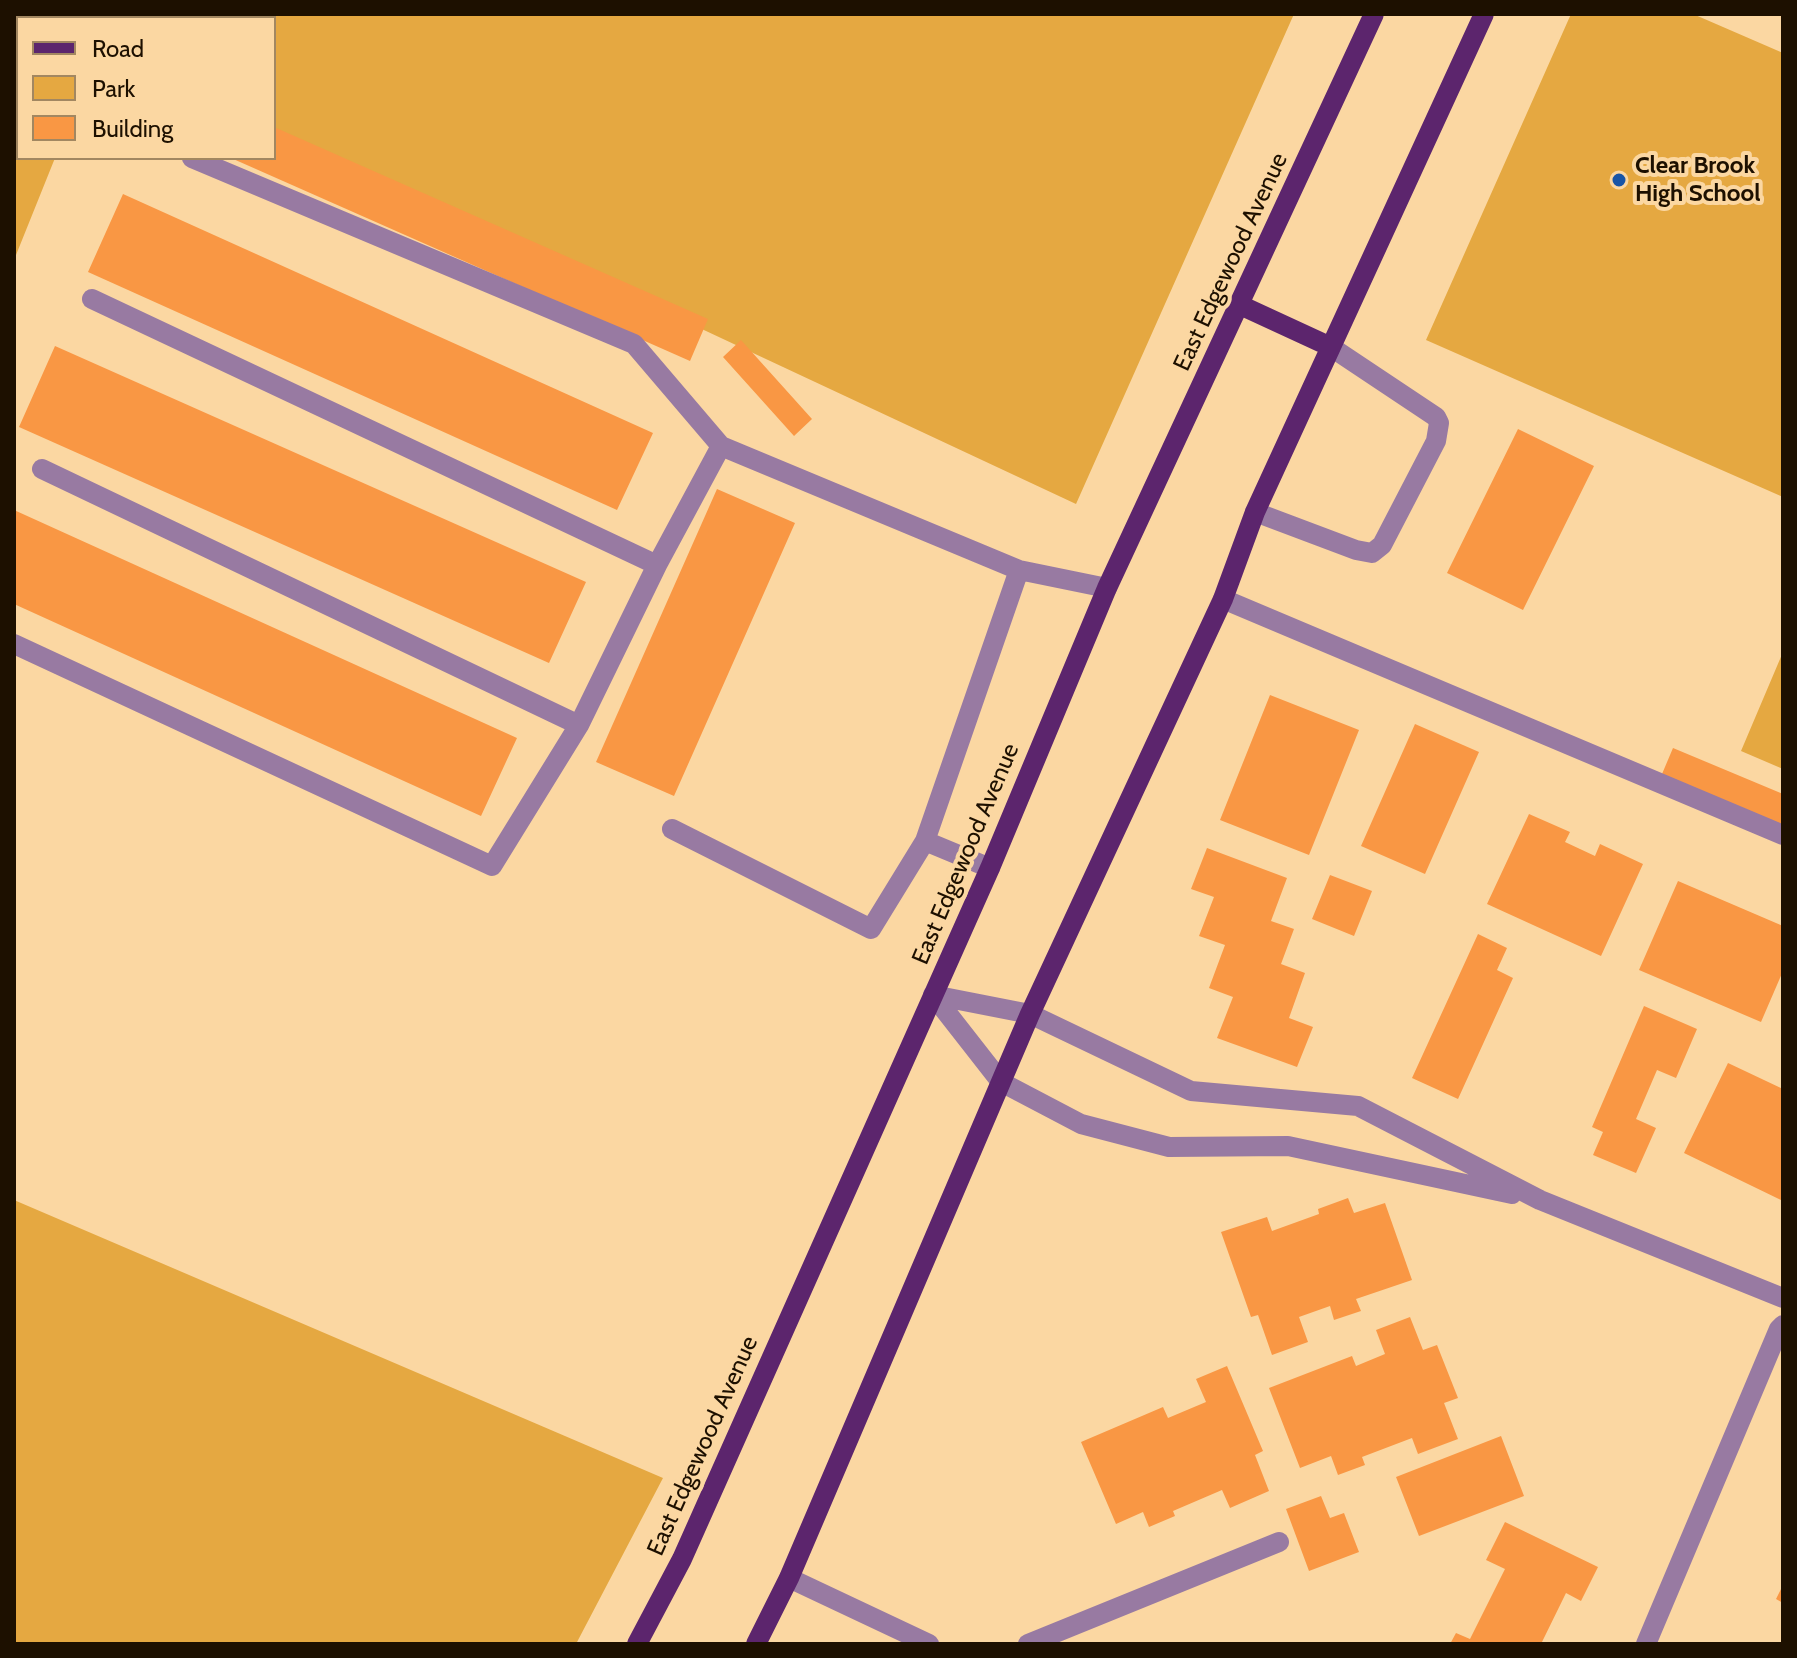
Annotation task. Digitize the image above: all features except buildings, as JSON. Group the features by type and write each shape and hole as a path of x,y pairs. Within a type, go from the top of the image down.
{"main road":[{"name":"East Edgewood Avenue","path":"637,1644 682,1559 990,868 1107,588 1374,14"},
{"path":"756,1644 789,1578 1030,1014 1223,599 1255,512 1484,14"},
{"path":"1240,305 1331,347"}],"lane":[{"path":"197,160 634,344 721,446 1019,570 1107,588"},
{"path":"92,299 657,565"},
{"path":"1255,512 1356,550 1372,553 1382,545 1436,441 1439,423 1436,417 1331,347"},
{"path":"14,644 492,866 579,725 657,565 721,446"},
{"path":"42,469 579,725"},
{"path":"672,829 871,929 925,841 1019,570"},
{"path":"1223,599 1783,835"},
{"path":"925,841 990,868"},
{"path":"933,995 1030,1014 1191,1091 1358,1106 1540,1200 1783,1298"},
{"path":"933,995 1001,1082 1081,1124 1169,1147 1288,1146 1540,1200"},
{"path":"1646,1644 1783,1325"},
{"path":"1028,1644 1279,1542"},
{"path":"789,1578 929,1644"}],"green space":[{"path":"14,14 1294,14 1076,504 276,130 276,16 16,16 16,160 54,160 14,260"},
{"name":"Clear Brook High School","path":"1571,14 1693,14 1783,53 1783,497 1426,340"},
{"path":"1783,652 1783,769 1741,751"},
{"path":"14,1200 663,1478 576,1644 14,1644"}],"place":[{"name":"Clear Brook High School","path":"1619,180"}]}
